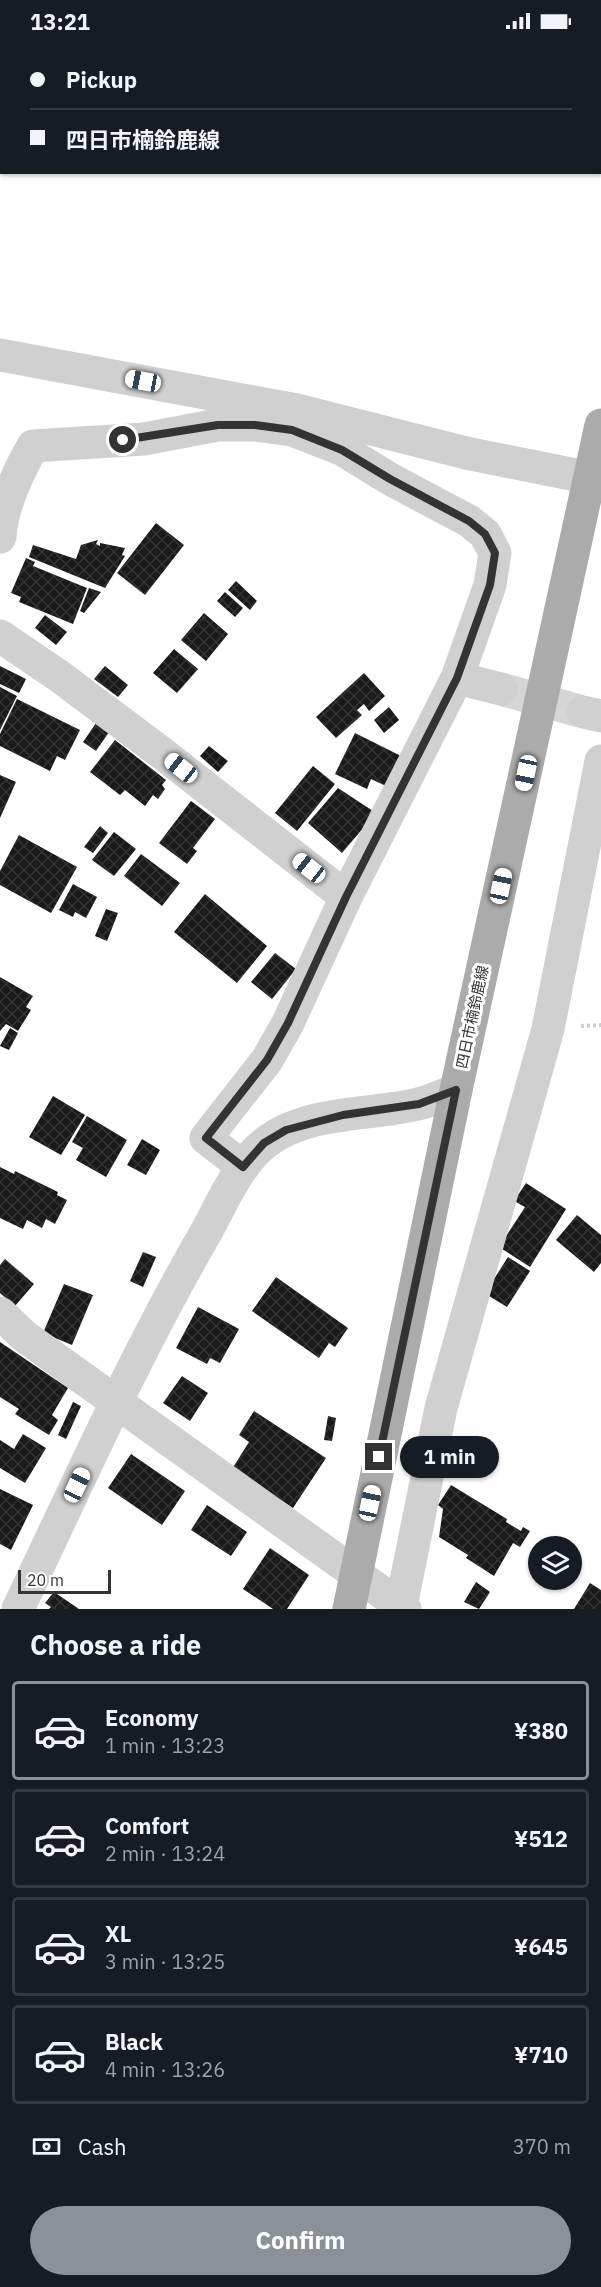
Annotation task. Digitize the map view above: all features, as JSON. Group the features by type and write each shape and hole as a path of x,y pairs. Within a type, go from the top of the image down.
{"main road":[{"name":"四日市楠鈴鹿線","path":"349,1609 456,1090 596,479 601,425"}],"street":[{"path":"0,356 294,420 596,479"},
{"path":"0,537 1,523 24,461 33,447 144,439 218,425 255,425 294,420 390,479 469,521 485,534 495,553 490,585 457,678 346,897 288,1023 267,1060 206,1138 243,1167"},
{"path":"0,636 163,754 346,897"},
{"path":"457,678 501,689"},
{"path":"0,1313 24,1336 355,1571 403,1608 441,1408 548,1029 601,761"},
{"path":"18,1609 179,1278 243,1167 264,1143 286,1130 343,1115 419,1104 456,1090"}],"building":[{"path":"156,523 184,545 145,595 117,573"},
{"path":"98,540 96,544 100,546 100,543 125,548 122,555 125,556 105,588 29,557 33,545 76,559 81,545"},
{"path":"26,558 35,562 33,566 87,588 73,624 19,602 21,597 11,593"},
{"path":"236,581 257,601 250,610 228,590"},
{"path":"89,588 101,592 84,613 80,611"},
{"path":"225,592 243,608 235,617 217,601"},
{"path":"204,613 228,634 206,661 181,640"},
{"path":"45,615 67,632 56,645 35,628"},
{"path":"174,649 198,669 177,693 153,673"},
{"path":"0,666 26,679 19,693 0,684"},
{"path":"105,666 128,685 118,697 94,679"},
{"path":"364,673 385,696 369,711 364,704 357,710 362,715 336,738 316,717"},
{"path":"0,687 17,696 0,730"},
{"path":"17,699 80,730 65,760 57,756 50,771 0,746 0,734"},
{"path":"389,707 399,720 384,733 374,720"},
{"path":"96,723 109,732 96,751 83,742"},
{"path":"355,733 403,757 388,787 371,779 367,789 335,774"},
{"path":"115,740 166,780 162,785 165,789 158,799 153,795 145,806 125,790 120,795 90,772"},
{"path":"209,746 228,761 218,772 200,756"},
{"path":"313,766 335,784 297,831 275,813"},
{"path":"0,775 16,782 0,818"},
{"path":"338,788 376,813 342,853 308,823"},
{"path":"191,801 215,819 193,848 197,851 187,864 159,843"},
{"path":"100,826 108,833 93,853 84,847"},
{"path":"114,832 136,849 114,876 92,860"},
{"path":"19,835 77,867 51,913 0,885 0,871"},
{"path":"141,854 180,883 162,906 124,876"},
{"path":"73,884 97,897 86,918 75,912 73,917 59,910"},
{"path":"205,894 267,946 237,983 174,932"},
{"path":"106,909 118,913 107,941 95,936"},
{"path":"275,953 296,969 272,999 251,982"},
{"path":"0,977 33,996 26,1007 31,1010 18,1031 6,1024 0,1031"},
{"path":"10,1028 18,1033 9,1050 0,1046"},
{"path":"53,1096 85,1115 61,1155 29,1137"},
{"path":"87,1116 127,1140 106,1177 76,1160 83,1148 72,1142"},
{"path":"142,1139 160,1150 146,1175 127,1165"},
{"path":"0,1167 14,1174 15,1171 58,1192 57,1195 67,1200 55,1224 46,1219 42,1228 27,1220 23,1229 0,1218"},
{"path":"526,1183 566,1209 530,1267 499,1247 525,1207 514,1201"},
{"path":"577,1215 601,1235 601,1263 594,1272 556,1240"},
{"path":"143,1252 156,1257 143,1287 130,1281"},
{"path":"508,1257 530,1271 507,1307 489,1296 494,1279"},
{"path":"5,1259 34,1284 15,1306 0,1293 0,1265"},
{"path":"276,1277 348,1328 335,1347 329,1343 319,1358 252,1311"},
{"path":"64,1284 93,1295 72,1345 43,1333"},
{"path":"198,1307 239,1329 220,1363 210,1358 207,1364 176,1348"},
{"path":"0,1342 68,1388 52,1415 58,1420 49,1435 15,1414 19,1409 0,1397"},
{"path":"182,1376 208,1393 190,1421 163,1403"},
{"path":"73,1402 81,1406 66,1439 58,1435"},
{"path":"254,1411 326,1458 293,1508 232,1469 249,1442 239,1435"},
{"path":"328,1416 336,1418 332,1441 324,1440"},
{"path":"23,1434 46,1448 25,1483 0,1468 0,1440 14,1449"},
{"path":"131,1454 185,1491 162,1525 108,1488"},
{"path":"451,1485 507,1519 506,1522 521,1531 523,1527 530,1531 520,1547 513,1543 494,1576 466,1558 468,1555 439,1537 443,1509 438,1505"},
{"path":"0,1489 33,1505 11,1550 0,1544"},
{"path":"207,1505 247,1532 231,1556 191,1530"},
{"path":"270,1548 309,1575 287,1609 273,1609 243,1589"},
{"path":"476,1582 490,1592 479,1609 464,1602"},
{"path":"590,1583 601,1590 601,1609 574,1609"},
{"path":"54,1592 79,1609 49,1609 51,1607 45,1603"}],"tunnel":[{"path":"501,689 583,712"}],"route":[{"path":"123,440 144,439 218,425 255,425 292,430 342,450 390,479 469,521 485,534 495,553 490,585 457,678 346,897 288,1023 267,1060 206,1138 243,1167 264,1143 286,1130 343,1115 419,1104 456,1090 379,1457"}]}
